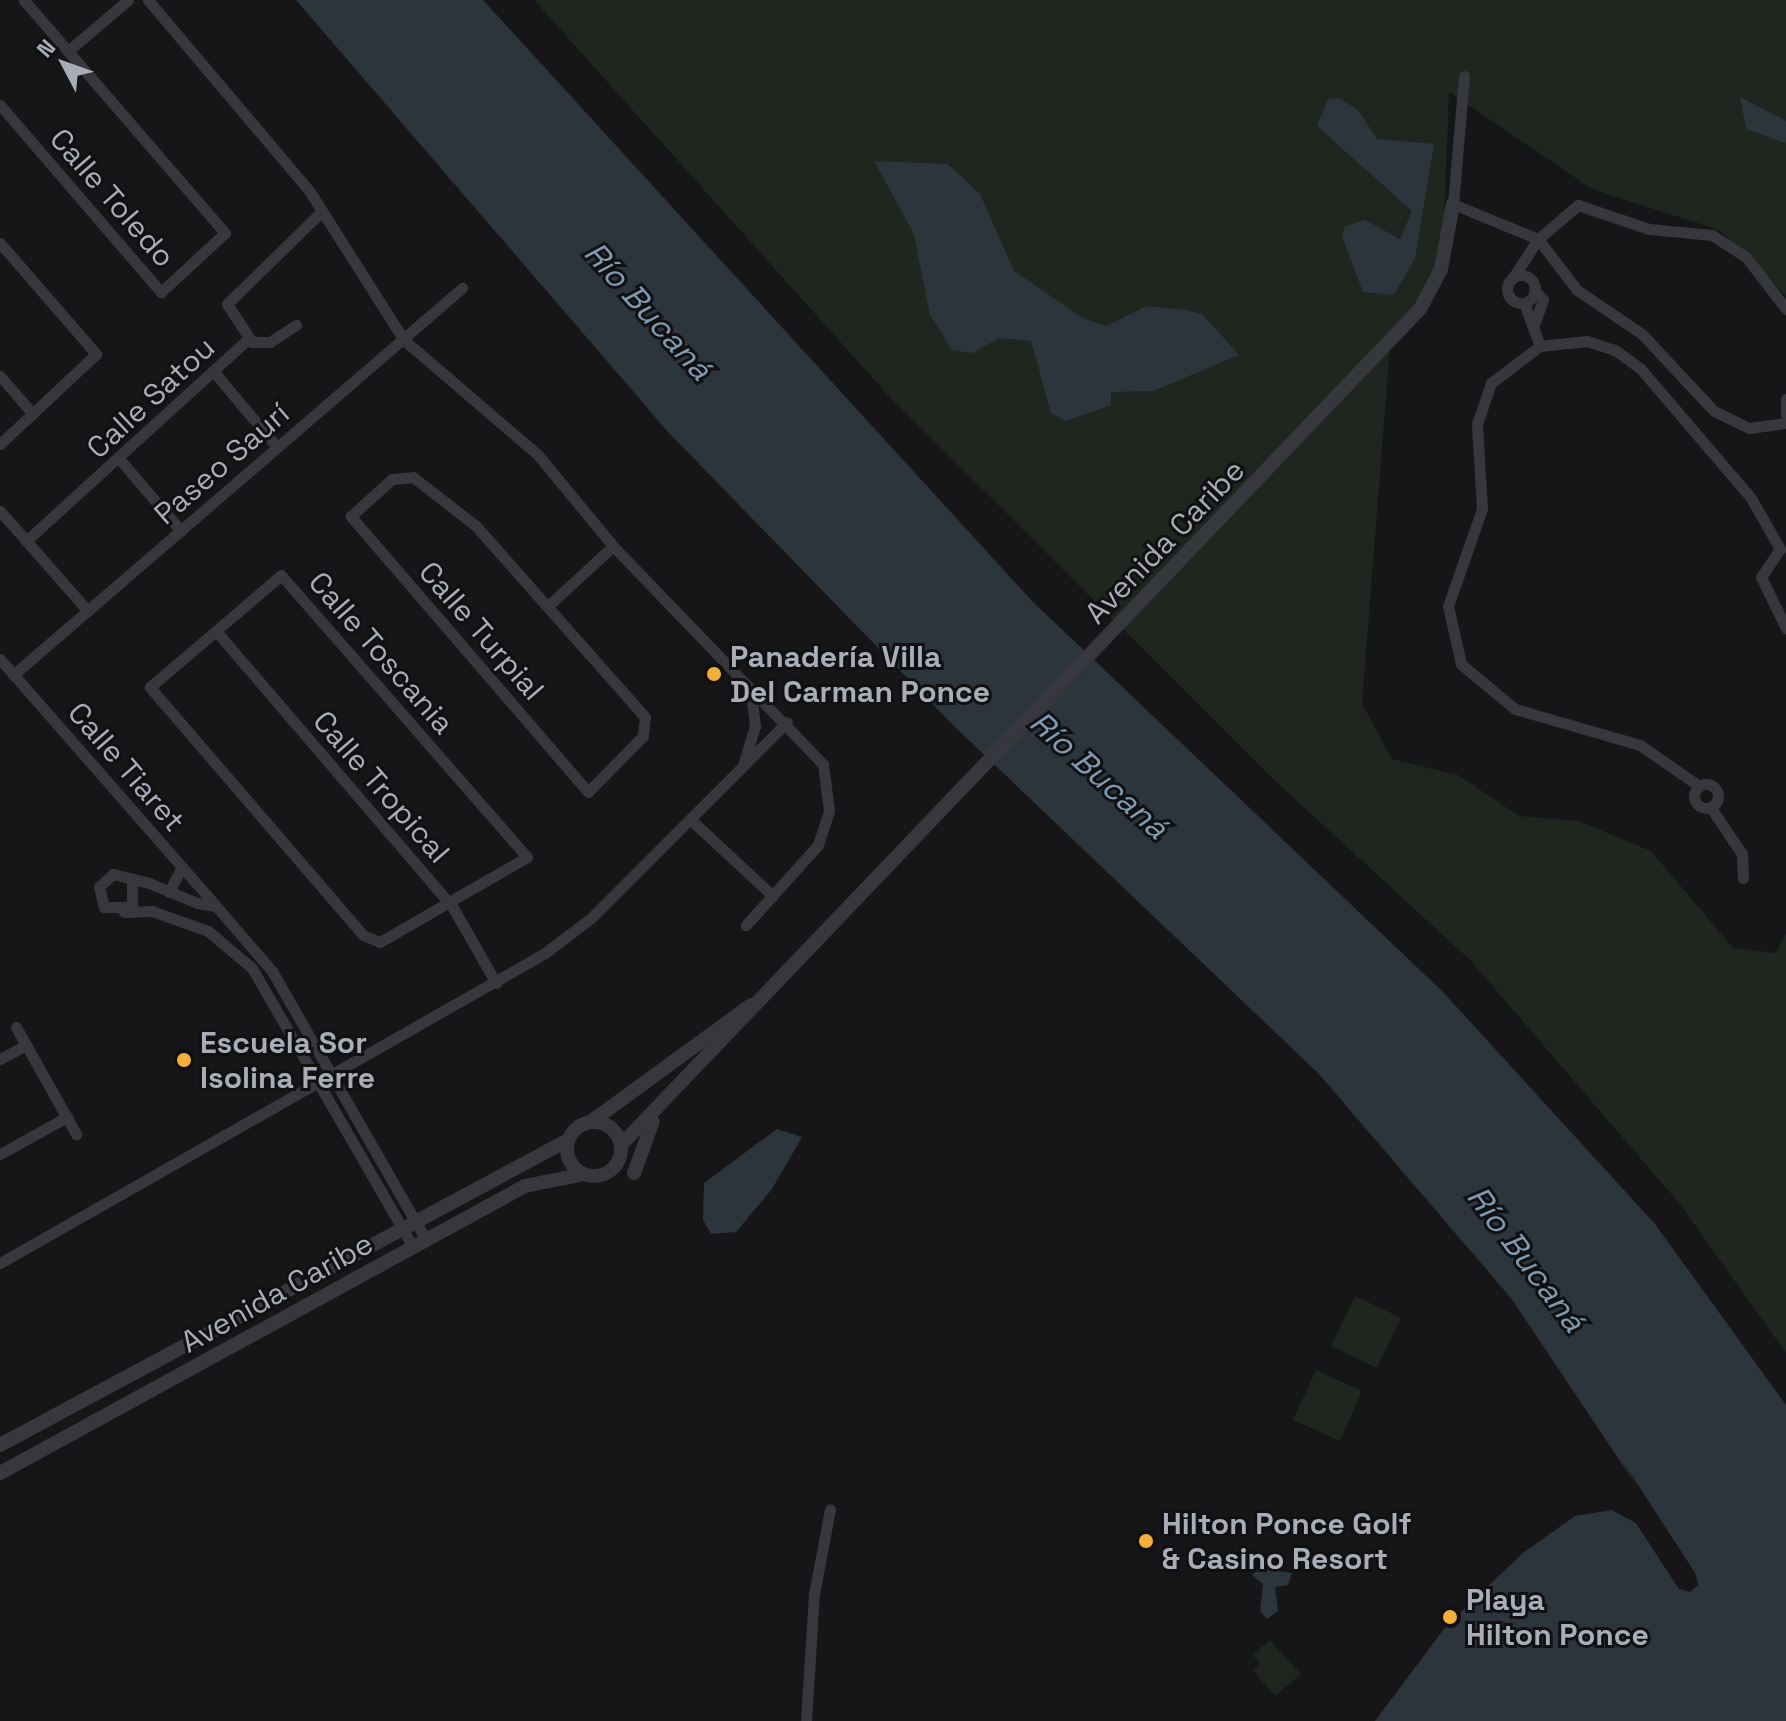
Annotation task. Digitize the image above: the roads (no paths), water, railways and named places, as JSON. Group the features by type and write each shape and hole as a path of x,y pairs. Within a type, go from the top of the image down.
{"street":[{"name":"Calle Toledo","path":"0,105 161,292 225,233 24,0"},
{"path":"68,51 128,0"},
{"path":"148,0 321,212 404,340 538,455 613,546 751,691 787,722 823,764 829,811 818,845 746,925"},
{"name":"Avenida Caribe","path":"622,1144 781,984 1420,309 1441,269 1453,204 1464,76"},
{"path":"1453,204 1538,239 1577,290 1642,334 1714,411 1749,428 1786,423"},
{"path":"1540,346 1524,303 1508,296 1512,279 1538,239 1578,205 1657,230 1712,235 1746,257 1786,309"},
{"path":"296,325 270,342 248,339 227,304 321,212"},
{"path":"0,243 96,354 0,444"},
{"path":"1512,279 1525,276 1543,300 1533,328"},
{"name":"Paseo Saurí","path":"13,675 462,288"},
{"path":"1524,303 1534,290"},
{"name":"Calle Satou","path":"26,541 121,461 248,339"},
{"path":"1711,808 1717,790 1699,786 1640,745 1515,709 1471,678 1455,652 1450,590 1482,509 1480,410 1499,373 1540,346 1599,344 1640,368 1760,510 1783,550 1761,577 1786,628"},
{"path":"214,372 277,447"},
{"path":"0,376 33,414"},
{"path":"1786,399 1786,414"},
{"path":"121,461 181,531"},
{"name":"Calle Turpial","path":"413,477 476,526 548,606 645,717 643,736 588,792 351,516 392,479 413,477"},
{"path":"0,511 88,611"},
{"path":"548,606 613,546"},
{"name":"Calle Toscania","path":"281,575 527,857 452,906 380,942 363,935 150,687 281,575"},
{"name":"Calle Tropical","path":"216,631 452,906 496,983"},
{"name":"Calle Tiaret","path":"0,659 272,971 334,1077 408,1221"},
{"path":"744,763 755,726 751,691"},
{"path":"0,1263 322,1084 496,983 591,918 787,722"},
{"path":"1699,786 1694,801 1711,808 1742,854 1743,878"},
{"path":"690,819 773,896"},
{"path":"169,892 182,867"},
{"path":"216,906 113,874 99,887 104,907 180,919 230,947 276,1001 322,1084 419,1243"},
{"path":"123,912 137,898 132,879"},
{"name":"Avenida Caribe","path":"592,1121 781,984"},
{"path":"16,1027 76,1134"},
{"path":"0,1059 26,1045"},
{"path":"634,1173 659,1110"},
{"path":"0,1154 67,1117"},
{"path":"592,1121 608,1125 622,1144 613,1168 584,1174 567,1157 568,1140 592,1121"},
{"name":"Avenida Caribe","path":"0,1445 408,1221 568,1140"},
{"name":"Avenida Caribe","path":"0,1473 525,1186 584,1174"},
{"path":"806,1721 814,1594 830,1509"}],"water":[{"name":"Río Bucaná","path":"296,0 483,0 1032,601 1443,992 1655,1224 1786,1405 1786,1721 1375,1721 1447,1625 1523,1553 1575,1516 1612,1510 1636,1523 1679,1589 1698,1585 1695,1573 1511,1298 1319,1074 955,727 669,433"},
{"path":"1740,97 1786,121 1786,143 1746,129"},
{"path":"1339,98 1358,110 1377,139 1434,144 1415,258 1394,295 1363,292 1342,236 1345,226 1365,220 1400,239 1412,211 1317,126 1328,99"},
{"path":"874,161 948,164 980,194 1014,271 1083,318 1106,326 1147,306 1202,314 1239,355 1153,391 1111,392 1111,405 1065,421 1051,413 1031,341 1000,338 972,353 952,350 930,315 914,234"},
{"path":"777,1129 802,1137 772,1189 736,1232 711,1234 703,1220 704,1183"},
{"path":"1258,1568 1292,1573 1288,1585 1275,1587 1278,1611 1267,1619 1260,1611 1263,1584 1252,1575"}],"place":[{"name":"Panadería Villa Del Carman Ponce","path":"714,674"},
{"name":"Escuela Sor Isolina Ferre","path":"184,1060"},
{"name":"Hilton Ponce Golf & Casino Resort","path":"1146,1541"},
{"name":"Playa Hilton Ponce","path":"1450,1617"}]}
